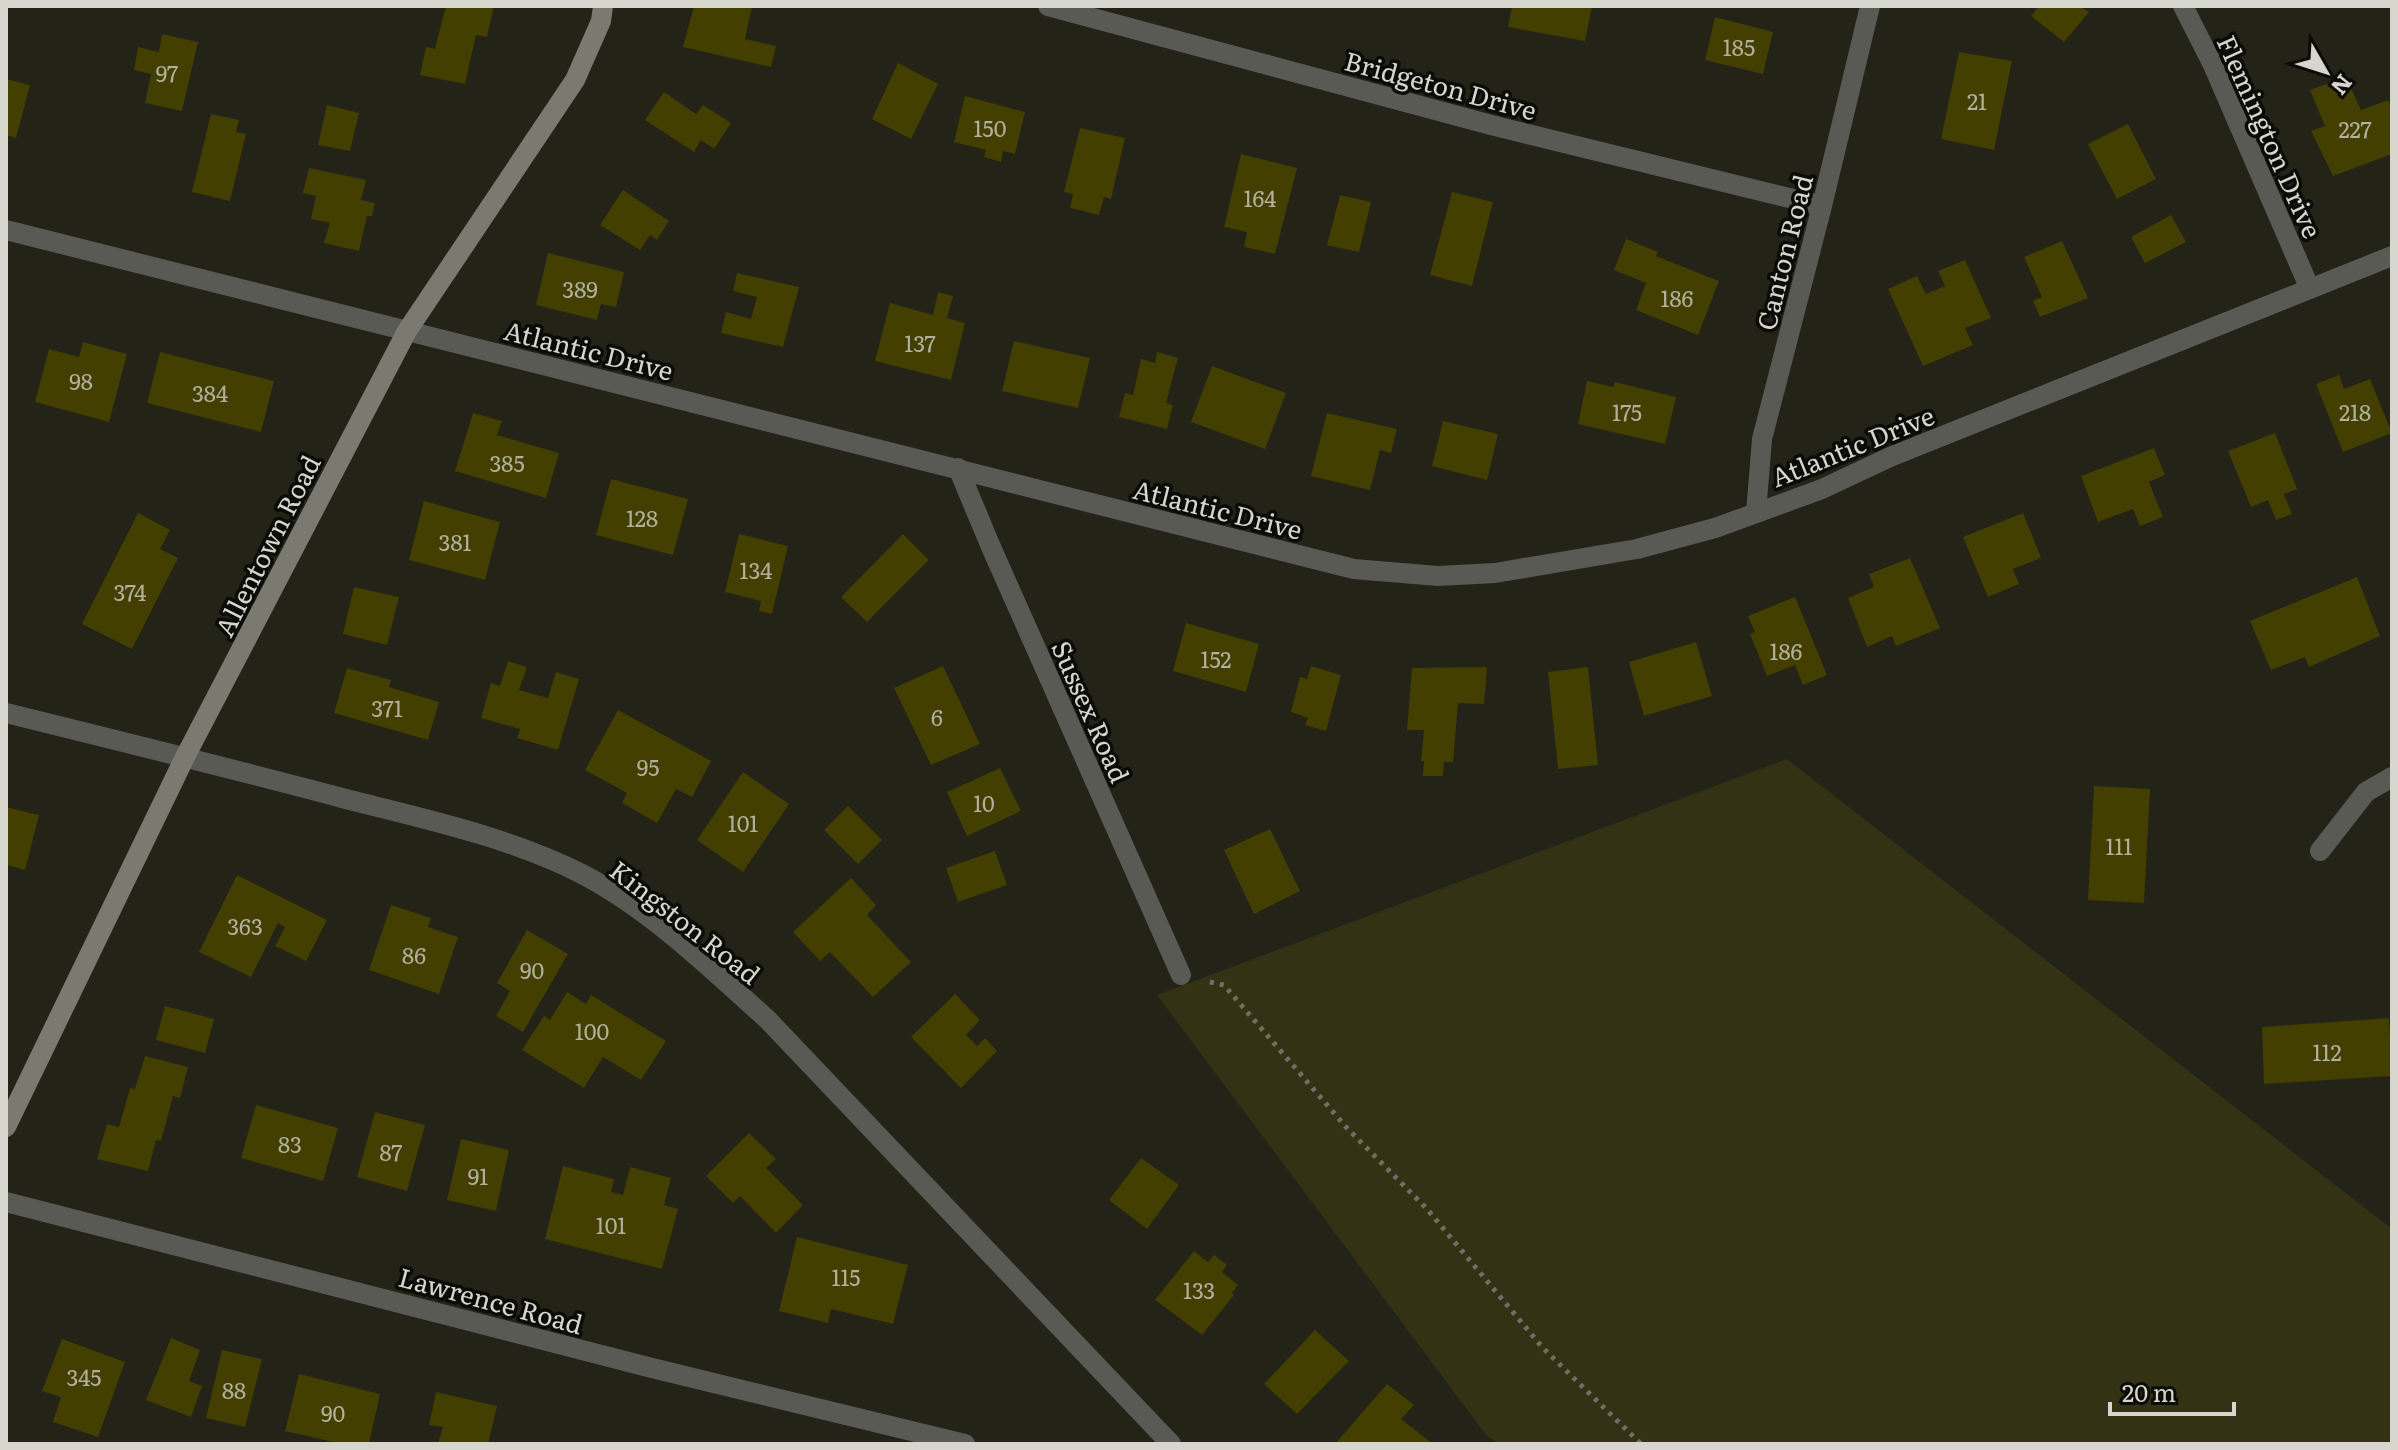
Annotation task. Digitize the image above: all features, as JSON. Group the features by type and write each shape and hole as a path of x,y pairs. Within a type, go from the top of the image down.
{"street":[{"name":"Allentown Road","path":"6,1127 185,757 407,331 575,80 601,21 603,6"},
{"name":"Bridgeton Drive","path":"1048,6 1075,9 1495,126 1822,206"},
{"name":"Canton Road","path":"1756,513 1762,439 1870,6"},
{"name":"Flemington Drive","path":"2183,6 2213,65 2310,289"},
{"name":"Atlantic Drive","path":"6,230 1354,569 1438,576 1495,573 1637,549 1715,528 1822,489 1890,457 2392,256"},
{"name":"Sussex Road","path":"958,468 1181,975"},
{"name":"Kingston Road","path":"6,713 436,822 533,853 583,875 640,911 768,1020 1171,1444"},
{"path":"2320,851 2366,792 2392,777"},
{"name":"Lawrence Road","path":"6,1202 652,1368 965,1444"}],"path":[{"path":"1181,975 1224,985 1346,1127 1427,1209 1542,1347 1641,1444"}],"shaded area":[{"path":"1787,759 2392,1229 2392,1444 1500,1444 1487,1436 1157,995"}],"building":[{"path":"446,6 494,6 487,37 476,35 465,84 420,75 426,47 435,49"},
{"path":"694,6 752,7 745,39 776,46 771,67 683,47"},
{"path":"1512,6 1592,6 1585,41 1508,27"},
{"path":"2039,6 2080,6 2089,12 2064,42 2031,16"},
{"path":"1715,17 1773,32 1763,74 1705,60"},
{"path":"162,34 198,42 182,111 145,103 151,74 134,70 138,47 159,52"},
{"path":"1959,52 2012,61 1994,150 1941,139"},
{"path":"898,63 938,84 911,139 872,119"},
{"path":"2346,77 2361,110 2388,100 2392,109 2392,154 2333,176 2311,131 2325,126 2310,90"},
{"path":"6,79 30,85 16,138 6,135"},
{"path":"664,92 696,114 703,105 731,123 714,149 701,140 694,152 645,120"},
{"path":"965,96 1025,112 1015,154 1003,151 1001,162 984,157 986,150 954,142"},
{"path":"327,105 359,113 350,151 318,145"},
{"path":"211,114 239,120 236,132 246,134 230,201 192,192"},
{"path":"2128,124 2156,179 2117,199 2088,144"},
{"path":"1080,128 1125,138 1111,199 1104,197 1099,215 1070,208 1073,194 1064,192"},
{"path":"1241,154 1297,168 1275,254 1244,247 1247,232 1224,227"},
{"path":"309,168 366,180 361,200 375,203 372,216 367,216 359,251 324,243 330,223 311,219 316,196 303,193"},
{"path":"623,190 669,221 657,240 650,235 640,250 600,225"},
{"path":"1452,192 1493,202 1472,286 1430,275"},
{"path":"1340,195 1371,202 1359,252 1327,245"},
{"path":"2171,215 2186,242 2145,263 2131,237"},
{"path":"1626,239 1658,252 1656,256 1719,281 1698,335 1636,310 1646,283 1614,270"},
{"path":"2062,241 2088,298 2040,317 2033,301 2042,297 2024,257"},
{"path":"548,253 624,272 616,307 601,304 597,320 536,305"},
{"path":"1965,260 1991,318 1965,328 1973,345 1923,366 1888,289 1917,276 1926,294 1945,286 1938,271"},
{"path":"737,273 799,287 783,347 721,333 726,312 751,319 757,297 733,291"},
{"path":"938,292 953,296 947,318 965,323 951,380 875,361 890,303 933,315"},
{"path":"1014,341 1090,358 1078,408 1002,391"},
{"path":"83,342 127,354 109,422 35,402 49,349 79,357"},
{"path":"160,352 274,381 261,432 147,403"},
{"path":"1157,352 1178,358 1166,403 1173,405 1167,429 1119,417 1125,393 1133,395 1141,359 1155,363"},
{"path":"1212,366 1286,393 1265,449 1191,422"},
{"path":"2339,375 2344,389 2370,379 2392,433 2343,452 2316,384"},
{"path":"1587,381 1613,387 1615,382 1676,397 1665,444 1578,424"},
{"path":"473,413 502,421 497,435 559,453 546,498 455,471"},
{"path":"1327,413 1397,429 1391,453 1380,450 1370,490 1311,476"},
{"path":"1443,421 1498,434 1487,480 1432,466"},
{"path":"2275,433 2297,489 2284,494 2292,514 2276,520 2268,500 2251,507 2228,451"},
{"path":"2154,448 2165,475 2149,482 2163,517 2140,526 2133,509 2098,522 2081,476"},
{"path":"611,479 688,499 673,555 596,535"},
{"path":"424,501 500,522 485,580 409,560"},
{"path":"138,513 170,530 160,549 178,558 132,649 82,624"},
{"path":"2023,513 2041,558 2013,569 2019,584 1988,597 1963,537"},
{"path":"739,534 788,546 772,614 759,611 761,601 725,592"},
{"path":"903,534 929,560 867,622 841,597"},
{"path":"1910,558 1940,628 1896,646 1892,636 1867,647 1848,598 1874,587 1869,574"},
{"path":"2357,577 2380,636 2309,667 2305,657 2271,670 2250,621"},
{"path":"354,587 399,597 387,645 343,634"},
{"path":"1795,597 1827,675 1803,685 1795,665 1767,676 1750,634 1755,632 1748,616"},
{"path":"1186,623 1259,644 1246,692 1173,671"},
{"path":"1696,642 1712,696 1644,716 1629,662"},
{"path":"508,661 527,667 519,690 548,698 556,672 579,679 558,750 517,738 520,729 481,718 491,683 500,686"},
{"path":"943,666 980,744 931,765 894,688"},
{"path":"1311,666 1341,675 1326,731 1305,725 1308,718 1291,712 1300,677 1307,679"},
{"path":"1487,667 1484,704 1458,703 1453,762 1444,762 1443,776 1423,776 1424,730 1407,730 1412,668"},
{"path":"1588,667 1598,765 1558,769 1548,672"},
{"path":"347,668 391,680 389,687 439,702 428,740 334,713"},
{"path":"618,710 711,761 692,797 676,789 657,823 622,803 627,793 585,770"},
{"path":"1000,768 1021,811 967,836 947,792"},
{"path":"743,772 789,804 743,872 697,840"},
{"path":"2094,786 2150,789 2144,903 2088,900"},
{"path":"848,806 882,840 858,864 824,830"},
{"path":"6,807 39,815 25,870 6,865"},
{"path":"1270,829 1300,891 1254,914 1224,850"},
{"path":"995,851 1007,885 958,902 946,868"},
{"path":"237,875 327,920 306,961 275,946 285,927 278,923 251,977 199,952"},
{"path":"851,878 876,905 867,915 911,962 873,997 830,952 820,961 793,932"},
{"path":"391,905 431,918 428,927 458,937 439,994 369,970"},
{"path":"527,930 568,954 523,1032 496,1016 510,991 497,983"},
{"path":"567,992 586,1004 591,995 666,1041 641,1080 603,1057 584,1088 522,1050 544,1016 550,1020"},
{"path":"955,994 980,1020 966,1035 977,1046 985,1038 997,1051 961,1088 911,1037"},
{"path":"165,1006 214,1019 205,1053 156,1040"},
{"path":"2389,1018 2392,1076 2264,1084 2262,1027"},
{"path":"145,1056 188,1067 180,1098 173,1096 161,1141 156,1140 148,1171 97,1159 107,1124 119,1127 130,1088 135,1089"},
{"path":"256,1105 338,1128 323,1181 241,1158"},
{"path":"375,1112 425,1125 407,1191 357,1177"},
{"path":"749,1133 776,1159 766,1168 803,1205 776,1233 740,1196 733,1203 706,1176"},
{"path":"461,1139 509,1150 496,1211 447,1200"},
{"path":"1141,1158 1179,1185 1147,1229 1109,1200"},
{"path":"563,1166 614,1179 611,1192 623,1195 630,1167 671,1178 664,1205 678,1209 662,1269 545,1239"},
{"path":"797,1237 908,1265 893,1324 831,1309 828,1323 779,1311"},
{"path":"1194,1251 1208,1262 1214,1255 1227,1265 1222,1272 1238,1285 1232,1293 1234,1295 1202,1335 1155,1300"},
{"path":"1315,1330 1349,1361 1297,1414 1264,1384"},
{"path":"171,1338 200,1350 189,1381 202,1386 191,1417 146,1400"},
{"path":"62,1339 125,1362 98,1437 53,1422 61,1397 42,1391"},
{"path":"222,1350 262,1359 245,1427 206,1418"},
{"path":"299,1374 380,1394 369,1444 342,1444 285,1431"},
{"path":"1387,1384 1414,1405 1401,1419 1433,1444 1335,1444"},
{"path":"436,1392 497,1406 488,1444 438,1444 443,1427 429,1425"}]}
